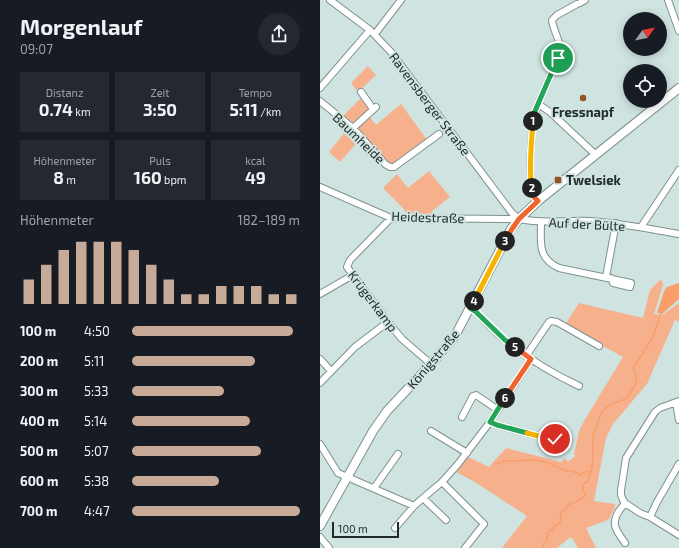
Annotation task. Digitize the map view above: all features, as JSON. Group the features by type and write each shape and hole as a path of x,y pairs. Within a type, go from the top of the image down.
{"main road":[{"name":"Königstraße","path":"320,526 372,431 386,412 455,336 512,229 519,219 538,201 679,88"}],"street":[{"name":"Ravensberger Straße","path":"330,0 373,32 391,52 512,213 519,219"},
{"path":"320,88 401,0"},
{"path":"668,0 679,31"},
{"path":"538,201 533,196 531,183 530,165 533,116 561,50 552,20 565,10 581,2"},
{"path":"353,128 374,108 361,92"},
{"name":"Baumheide","path":"320,101 353,128 385,164 390,167 394,167 439,134"},
{"path":"538,104 550,112 596,155"},
{"path":"641,227 679,170"},
{"name":"Heidestraße","path":"320,187 391,218 519,219"},
{"name":"Krügerkamp","path":"391,218 350,260 347,267 402,339 431,364"},
{"name":"Auf der Bülte","path":"519,219 541,222 588,221 616,223 679,234"},
{"path":"541,222 541,249 545,258 552,265 559,268 609,278 616,223"},
{"path":"320,294 353,275"},
{"path":"470,308 505,340 556,375 580,386"},
{"path":"395,528 414,506 442,482 467,453 498,410 551,321 557,322 599,346"},
{"path":"320,382 355,347 388,322"},
{"path":"320,359 331,371"},
{"path":"462,417 473,396 476,395 498,410"},
{"path":"679,420 677,402 660,408 655,412 626,458 621,490 625,504 679,534"},
{"path":"490,422 553,440 561,428"},
{"path":"431,432 467,453"},
{"path":"320,444 338,473 414,506"},
{"path":"374,488 398,454"},
{"path":"650,517 679,464"},
{"path":"442,482 484,524 465,548"},
{"path":"423,498 446,520"},
{"path":"625,504 615,517 614,522 617,531 626,543"},
{"path":"320,537 329,548"}],"shaded area":[{"path":"368,66 376,75 358,92 351,83"},
{"path":"362,97 366,103 368,111 354,123 349,122 343,116"},
{"path":"401,104 427,140 391,165 358,131 358,126 369,116 376,125"},
{"path":"349,127 360,139 340,162 329,152"},
{"path":"429,171 450,197 432,211 435,215 408,215 383,188 397,174 408,188"},
{"path":"661,279 663,285 654,314 662,315 679,303 679,322 675,320 647,384 613,424 606,438 594,501 615,504 615,508 608,520 586,528 596,548 578,548 572,538 569,538 557,548 502,548 527,516 475,482 456,472 468,457 489,467 506,448 561,462 565,458 568,462 575,456 574,454 579,431 623,357 565,325 579,303 643,318 650,290"},
{"path":"679,283 679,299 662,314 657,313 664,291 667,287"}],"waterway":[{"path":"542,548 547,540 548,532 551,530 553,531 554,526 560,523 560,513 564,511 569,504 585,496 583,485 585,482 588,482 589,475 591,474 593,435 600,415 613,403 626,398 633,389 637,379 633,368 652,339 661,313"},
{"path":"496,464 506,461 536,460 547,462 566,471 572,471 581,475 582,473 591,471"}],"place":[{"name":"Fressnapf","path":"583,98"},
{"name":"Twelsiek","path":"558,180"}],"route":[{"path":"555,439 553,440 490,422 531,359 505,340 470,308 512,229 519,219 538,201 533,196 531,183 530,165 533,116 558,58"}]}
